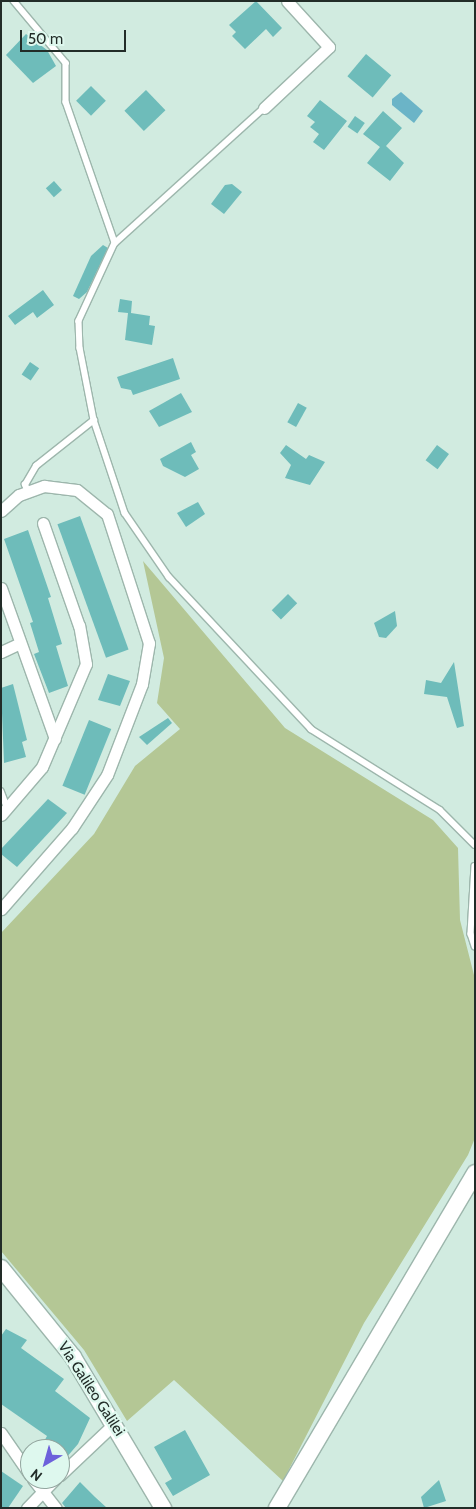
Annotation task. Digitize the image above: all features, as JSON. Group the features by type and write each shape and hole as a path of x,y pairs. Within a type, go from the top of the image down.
{"street":[{"path":"264,108 328,47 287,1"},
{"path":"1,510 28,492 44,486 76,490 106,514 149,644 142,684 107,775 72,828 1,909"},
{"path":"5,812 42,767 86,664 79,626 43,523"},
{"path":"1,588 55,739"},
{"path":"1,652 20,643"},
{"path":"277,1508 475,1173"},
{"name":"Via Galileo Galilei","path":"3,1274 73,1357 115,1423 163,1508"},
{"path":"70,1466 115,1423"},
{"path":"1,1433 20,1460"},
{"path":"38,1489 56,1508"},
{"path":"27,1508 44,1489"}],"lane":[{"path":"14,1 66,63 66,102 115,243"},
{"path":"264,108 115,243 79,321 80,348 94,420 125,513 169,577 311,729 440,810 475,845"},
{"path":"28,492 25,485 36,466 94,420"},
{"path":"1,791 5,812"},
{"path":"475,866 471,934 475,946"}],"green space":[{"path":"143,561 285,728 433,820 458,848 460,920 475,979 475,1138 468,1155 364,1323 283,1481 174,1380 127,1421 84,1350 1,1251 1,933 94,834 135,766 180,729 157,703 164,658"}],"water":[{"path":"401,92 423,111 414,123 392,105 392,99"}],"building":[{"path":"256,1 282,28 273,37 266,29 245,49 232,36 236,32 229,25"},
{"path":"26,34 47,50 56,66 33,83 6,55"},
{"path":"366,54 391,75 373,97 347,76"},
{"path":"91,86 106,101 91,116 76,101"},
{"path":"146,90 165,110 144,131 124,111"},
{"path":"320,100 347,121 324,150 313,142 319,134 310,127 315,122 307,116"},
{"path":"383,111 402,128 386,146 404,163 390,181 367,163 380,147 363,134"},
{"path":"355,116 365,123 357,134 348,127"},
{"path":"54,181 62,190 54,197 46,188"},
{"path":"232,184 242,192 224,214 211,204 225,185"},
{"path":"103,245 108,248 87,292 79,299 73,296 91,256"},
{"path":"43,290 54,305 37,318 33,312 15,325 8,316"},
{"path":"120,299 132,301 131,313 150,316 149,325 155,326 152,345 125,340 128,313 118,312"},
{"path":"173,358 180,379 133,395 131,390 121,388 117,377"},
{"path":"30,362 39,368 31,381 22,374"},
{"path":"181,393 192,412 159,427 149,411"},
{"path":"298,403 307,408 296,427 287,422"},
{"path":"191,442 196,452 191,455 199,469 185,477 163,466 160,459"},
{"path":"286,445 306,459 309,455 325,462 310,485 285,478 291,465 280,453"},
{"path":"437,445 449,454 438,469 426,460"},
{"path":"198,502 205,514 186,527 177,513"},
{"path":"80,516 129,649 106,658 57,524"},
{"path":"28,530 51,597 48,598 62,644 56,646 68,686 49,693 34,654 39,652 30,623 33,622 4,539"},
{"path":"288,594 297,603 281,619 272,610"},
{"path":"395,611 397,626 386,638 379,637 374,623"},
{"path":"454,662 464,726 457,728 447,697 424,694 426,680 441,683"},
{"path":"108,674 130,681 120,706 98,700"},
{"path":"13,684 27,740 22,742 26,757 4,763 1,688"},
{"path":"168,718 172,723 147,745 139,737"},
{"path":"89,720 111,729 85,795 62,786"},
{"path":"48,799 67,813 17,867 1,854 1,849"},
{"path":"6,1329 27,1340 21,1348 64,1379 55,1391 90,1418 78,1444 70,1453 70,1439 45,1439 47,1436 1,1404 1,1336"},
{"path":"185,1430 210,1475 173,1496 165,1483 172,1479 154,1447"},
{"path":"1,1471 20,1484 21,1489 8,1508 1,1508"},
{"path":"439,1480 446,1501 424,1508 421,1497"},
{"path":"80,1482 107,1508 66,1508 62,1503"}]}
